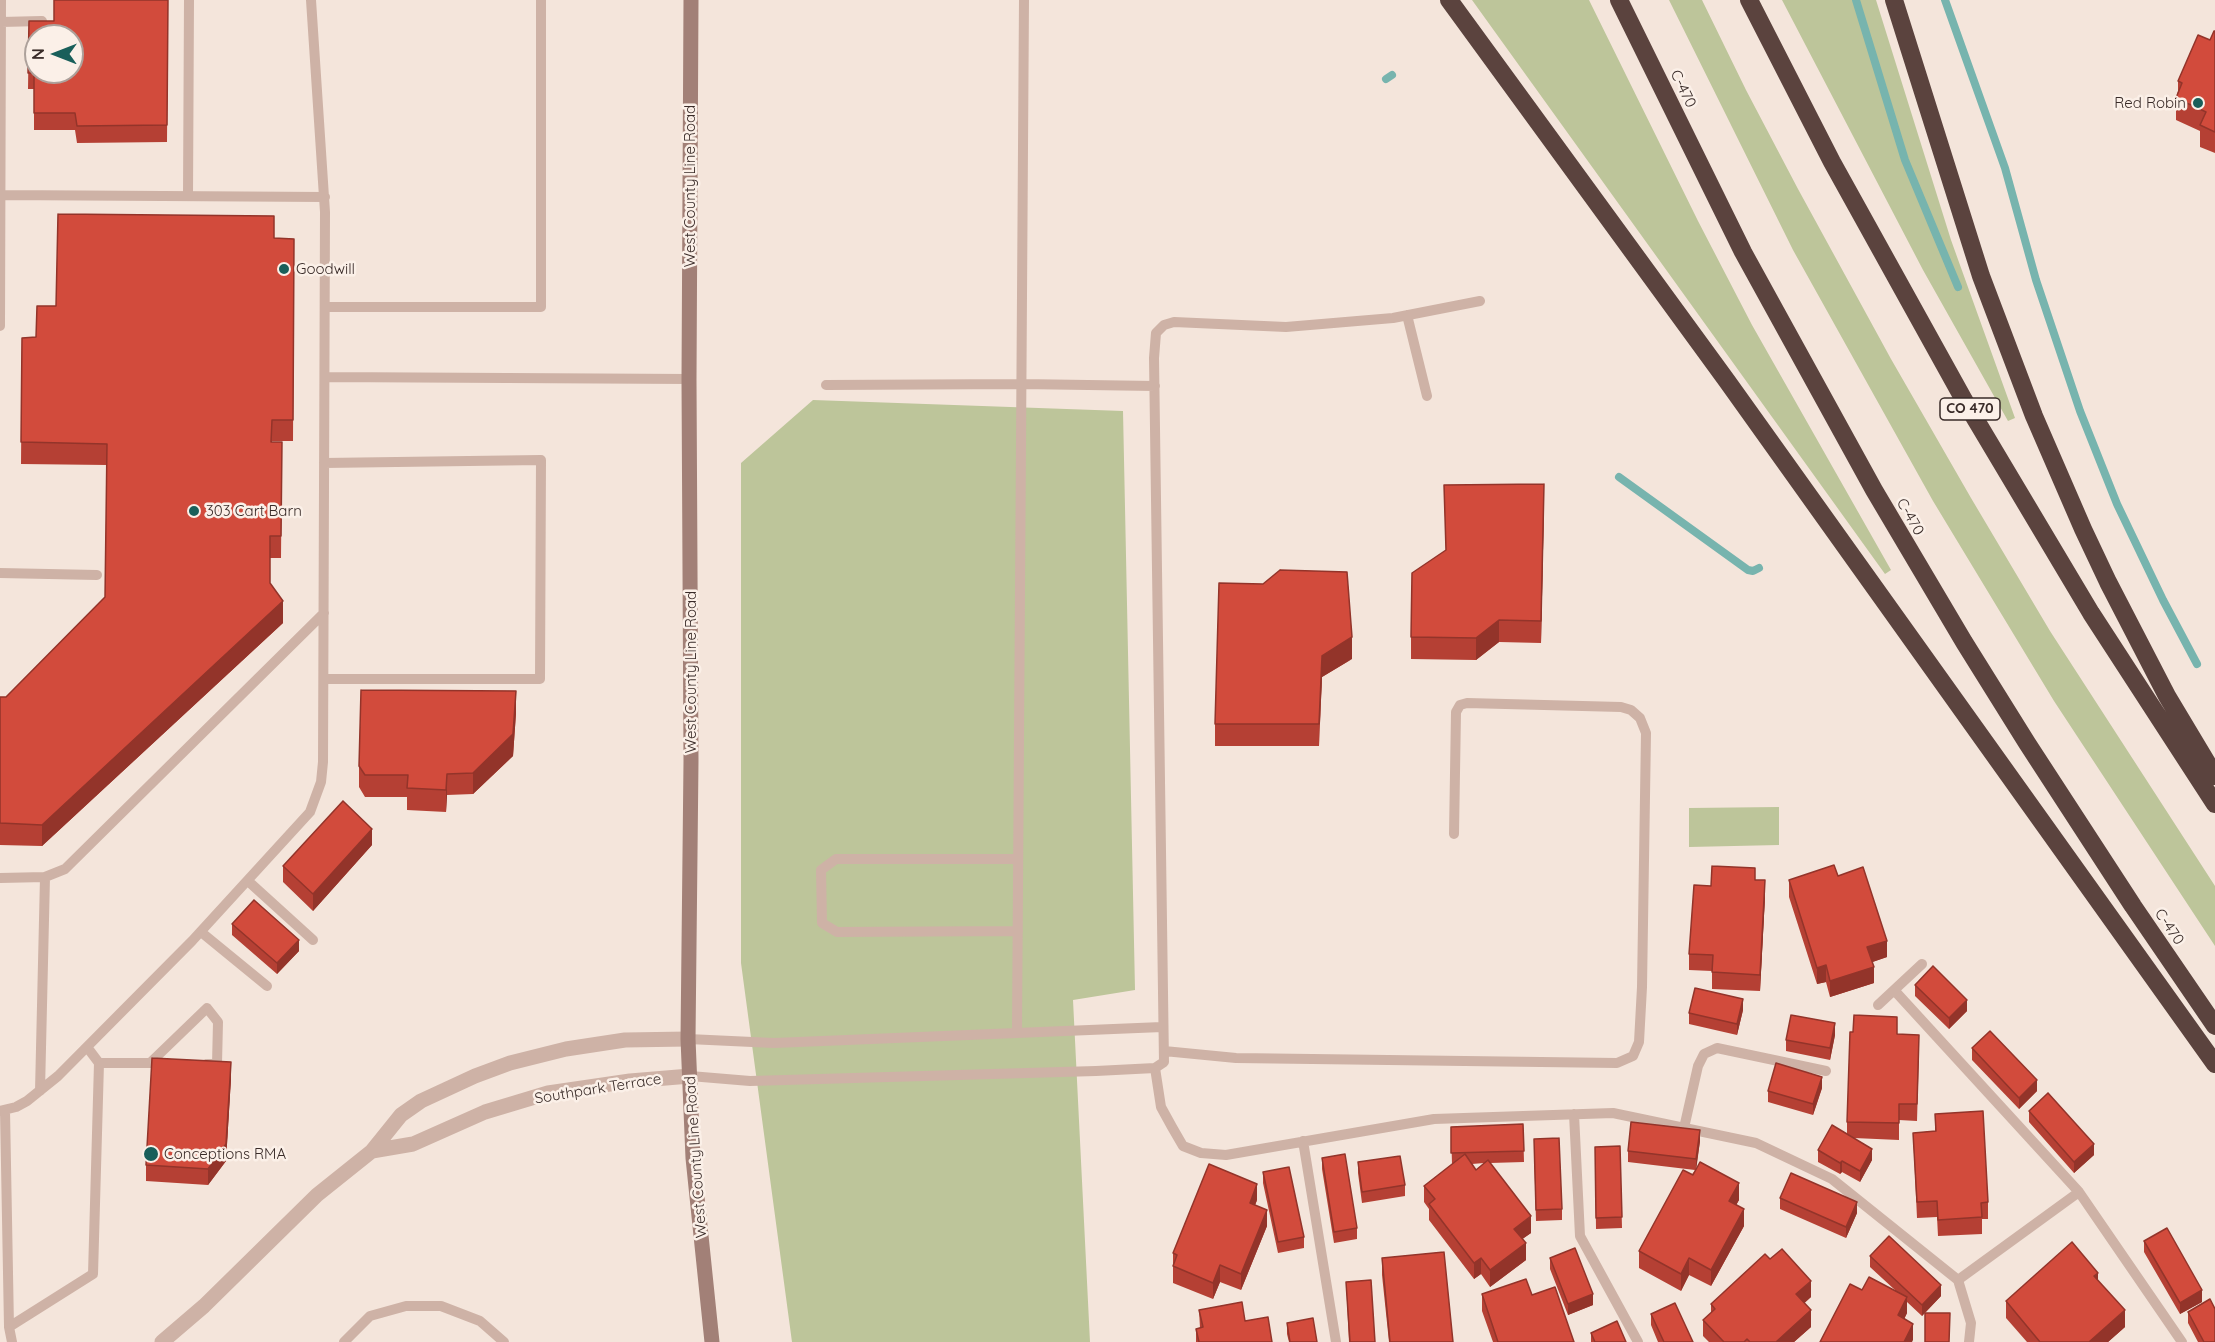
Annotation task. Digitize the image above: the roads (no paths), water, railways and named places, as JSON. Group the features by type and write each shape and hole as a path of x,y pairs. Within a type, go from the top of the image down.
{"highway":[{"path":"1449,0 1727,381 2215,1064"},
{"name":"C-470","path":"1619,0 1743,252 1874,490 2021,734 2133,906 2215,1026"},
{"name":"CO 470","path":"1749,0 1832,162 1964,400 2091,613 2215,804"},
{"path":"1894,0 1975,258 2034,416 2108,582 2167,696 2215,776"}],"main road":[{"name":"West County Line Road","path":"691,0 689,379 691,761 688,1039 693,1158 712,1342"}],"street":[{"name":"Southpark Terrace","path":"162,1342 204,1306 317,1195 372,1151 401,1115 421,1101 484,1072 566,1049 625,1040 688,1039"},
{"name":"Southpark Terrace","path":"372,1151 413,1144 485,1112 548,1093 630,1081 690,1076"}],"lane":[{"path":"0,326 1,0"},
{"path":"188,196 189,0"},
{"path":"12,1342 4,1264 2,1110 21,1104 40,1091 201,932 310,812 321,782 324,762 325,197 311,0"},
{"path":"325,307 541,307 541,0"},
{"path":"1017,1033 1024,0"},
{"path":"1,21 42,21"},
{"path":"0,195 325,197"},
{"path":"690,1076 750,1081 1096,1071 1155,1068 1164,1062 1156,333 1164,326 1174,322 1286,327 1407,315 1480,301"},
{"path":"1407,315 1427,396"},
{"path":"325,377 689,379"},
{"path":"826,385 1155,386"},
{"path":"324,463 541,460 540,679 324,679"},
{"path":"0,573 97,574"},
{"path":"0,878 45,877 58,872 74,860 324,613"},
{"path":"1164,1051 1236,1058 1617,1063 1633,1056 1639,1042 1642,996 1646,733 1640,718 1631,710 1621,707 1467,703 1460,705 1456,712 1454,834"},
{"path":"1018,859 836,859 821,870 822,923 837,932 1018,930"},
{"path":"40,1091 45,877"},
{"path":"248,881 313,940"},
{"path":"201,932 267,986"},
{"path":"1878,1005 1922,964"},
{"path":"1894,990 2079,1192 2182,1342"},
{"path":"150,1063 207,1008 218,1022 217,1064 195,1064"},
{"path":"688,1039 774,1042 1162,1027"},
{"path":"9,1327 93,1274 99,1063 87,1047"},
{"path":"1684,1128 1698,1066 1704,1054 1717,1048 1826,1071"},
{"path":"99,1063 172,1064"},
{"path":"1155,1068 1161,1107 1183,1146 1201,1153 1226,1155 1434,1119 1613,1113 1756,1143 1832,1179 1958,1280 1971,1323 1969,1342"},
{"path":"1574,1114 1580,1236 1638,1342"},
{"path":"1303,1141 1336,1342"},
{"path":"1958,1280 2079,1192"},
{"path":"344,1342 370,1316 406,1306 441,1306 480,1322 504,1342"}],"waterway":[{"path":"1856,0 1905,160 1958,287"},
{"path":"1945,0 2005,168 2036,280 2080,411 2117,504 2197,664"},
{"path":"1386,79 1392,75"},
{"path":"1619,477 1748,570 1753,571 1759,568"}],"place":[{"name":"Red Robin","path":"2198,103"},
{"name":"Goodwill","path":"284,269"},
{"name":"303 Cart Barn","path":"194,511"},
{"name":"Conceptions RMA","path":"151,1154"}]}
